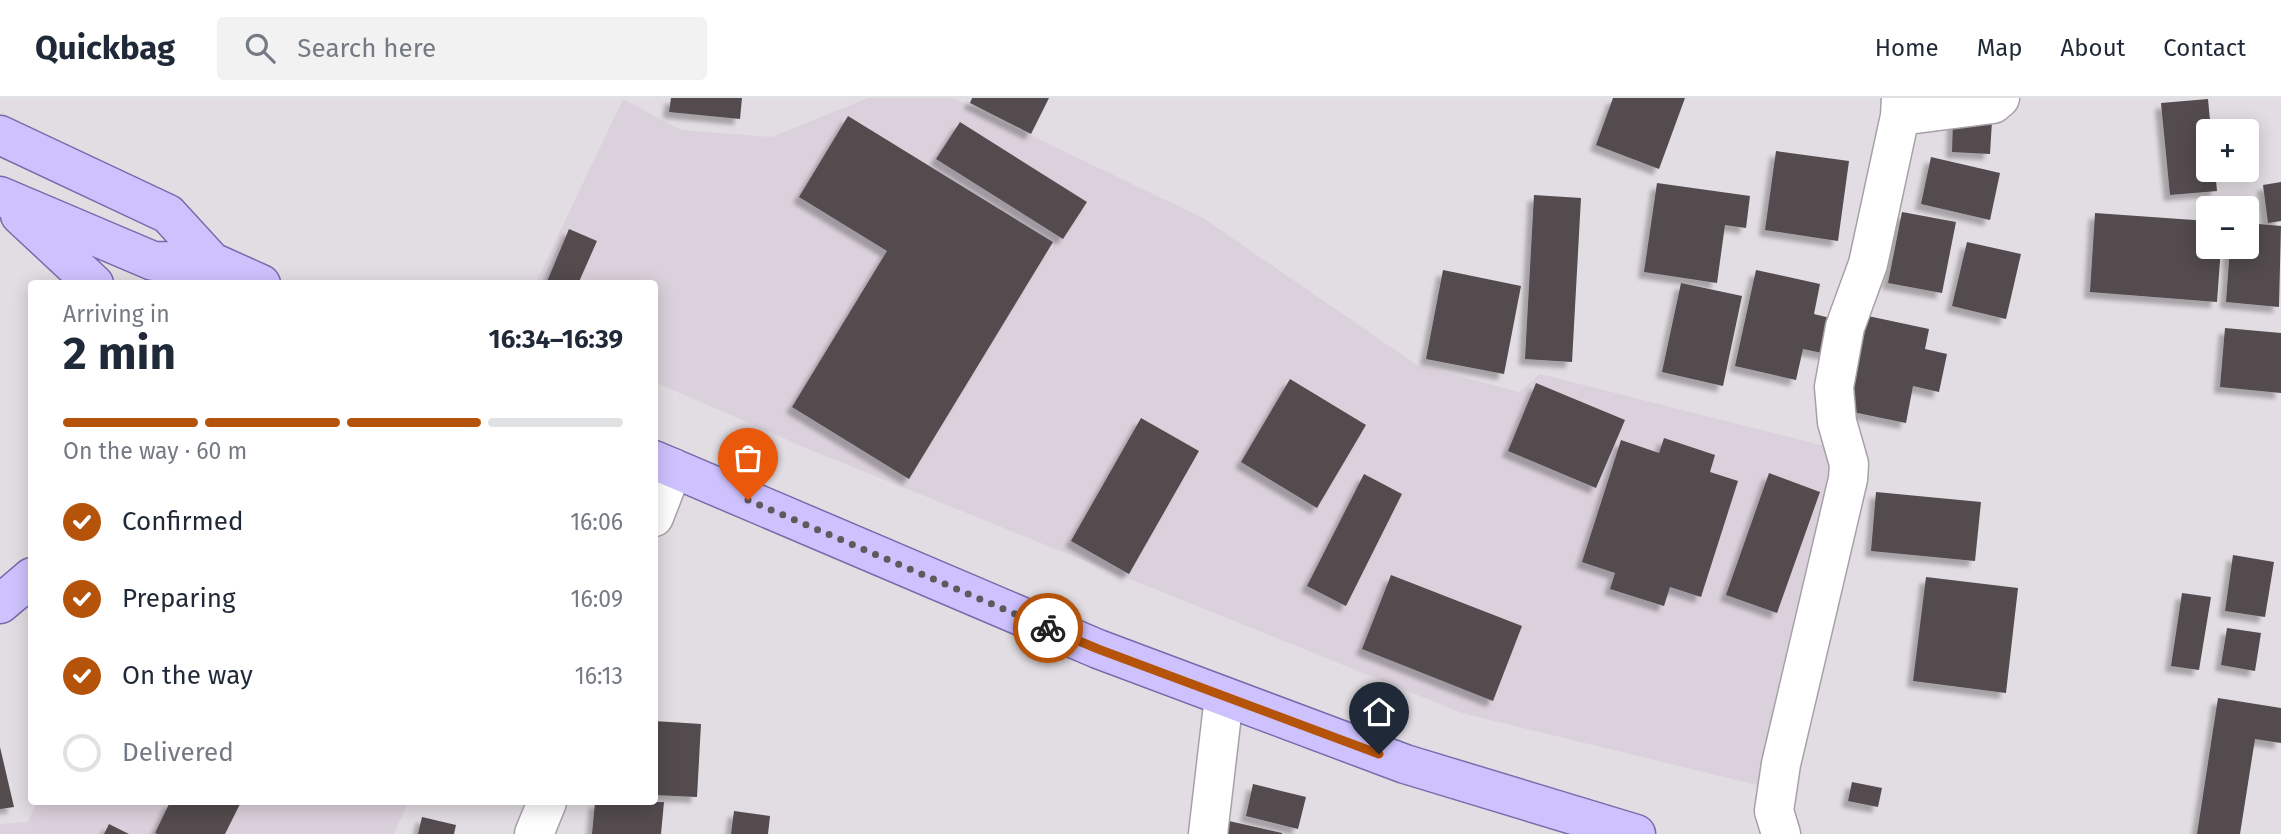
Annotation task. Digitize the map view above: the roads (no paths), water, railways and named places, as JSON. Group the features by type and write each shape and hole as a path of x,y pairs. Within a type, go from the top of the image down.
{"main road":[{"path":"0,135 168,214 212,262"},
{"path":"0,197 153,261 212,262 252,280"},
{"path":"0,197 90,280"},
{"path":"664,464 1098,649 1224,697 1405,764 1636,834"},
{"path":"0,604 28,580"}],"street":[{"path":"1781,834 1774,811 1781,764 1848,479 1849,464 1837,422 1834,387 1845,327 1868,264 1900,107 1993,104 2000,98"},
{"path":"658,496 664,464"},
{"path":"1208,834 1224,697"},
{"path":"534,834 546,805"}]}
